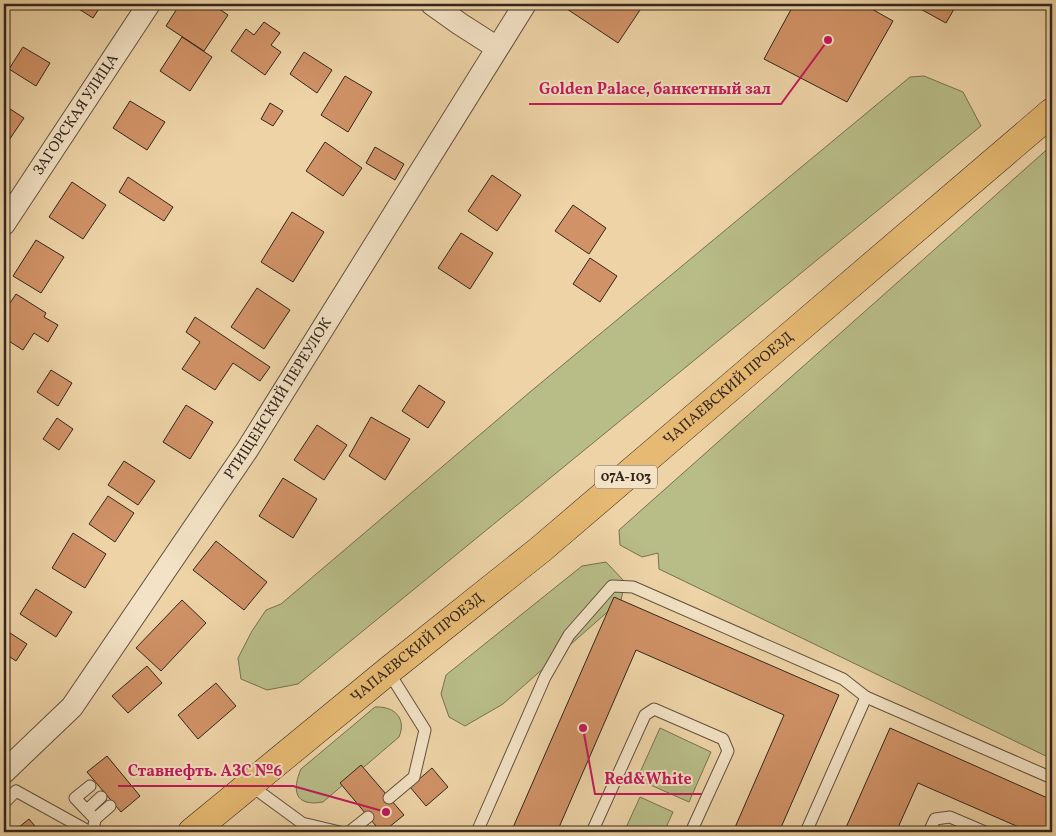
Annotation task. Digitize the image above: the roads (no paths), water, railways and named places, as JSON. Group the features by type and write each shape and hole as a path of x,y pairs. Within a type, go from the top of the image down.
{"main road":[{"name":"ЧАПАЕВСКИЙ ПРОЕЗД","path":"192,832 388,671 541,549 1052,112"}],"street":[{"name":"ЗАГОРСКАЯ УЛИЦА","path":"4,224 149,4"},
{"path":"432,4 496,47"},
{"name":"РТИЩЕНСКИЙ ПЕРЕУЛОК","path":"4,772 72,707 236,466 496,47 525,4"}],"lane":[{"path":"477,832 545,678 569,634 612,586 633,587 843,679 866,697 1052,778"},
{"path":"388,671 425,730 414,777 389,798"},
{"path":"806,832 866,697"},
{"path":"592,832 645,715 654,709 723,739 728,751 691,832"},
{"path":"250,785 302,823 340,832"},
{"path":"90,786 75,798 95,819"},
{"path":"4,803 16,791 92,832 95,819 110,806"},
{"path":"87,810 101,798"},
{"path":"349,832 368,816"},
{"path":"929,832 935,819 950,817 985,832"}],"place":[{"name":"Golden Palace, банкетный зал","path":"828,40"},
{"name":"Red&White","path":"583,728"},
{"name":"Ставнефть. АЗС №6","path":"386,812"}]}
